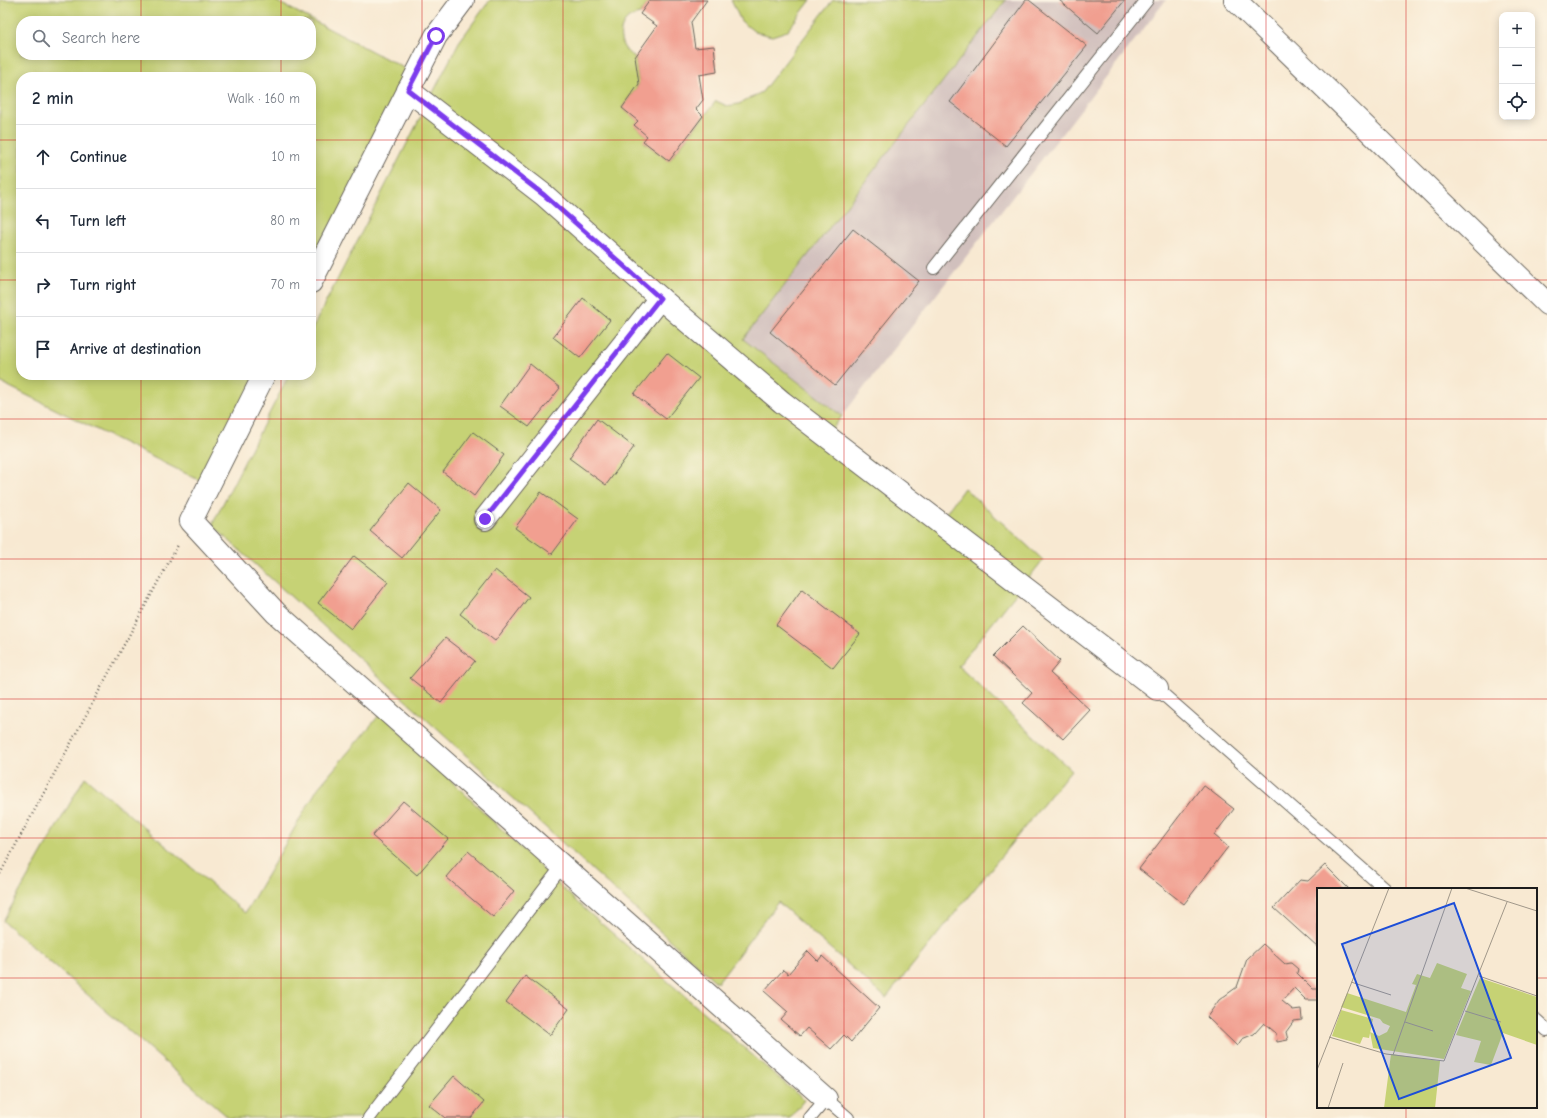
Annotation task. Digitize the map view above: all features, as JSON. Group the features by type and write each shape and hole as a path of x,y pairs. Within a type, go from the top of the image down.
{"street":[{"path":"316,272 436,36 463,0"},
{"path":"1235,0 1547,304"},
{"path":"408,90 544,195 660,298 782,402 1157,690"},
{"path":"485,519 660,298"},
{"path":"262,380 191,521 276,613 563,865 826,1099"}],"lane":[{"path":"934,268 1147,0"},
{"path":"1157,690 1384,888"},
{"path":"369,1118 563,865"},
{"path":"1537,1021 1547,1030"},
{"path":"810,1118 826,1099 848,1118"}],"path":[{"path":"0,874 191,521"}],"shaded area":[{"path":"1006,0 1166,0 842,416 743,339"}],"green space":[{"path":"0,0 274,0 305,16 16,16 16,60 316,60 316,22 423,78 316,278 316,72 16,72 16,380 260,380 205,483 0,382"},
{"path":"490,0 650,0 640,14 632,16 622,27 621,40 628,53 635,57 639,84 622,108 638,121 634,125 647,136 644,142 669,161 716,101 727,106 739,104 762,92 833,0 1006,0 743,339 842,416 831,431 943,517 964,488 1043,560 958,666 1071,770 886,998 778,902 717,983 212,525 286,380 316,380 316,321 459,42"},
{"path":"731,0 811,0 787,31 772,36 755,32 741,21"},
{"path":"381,713 579,904 804,1100 790,1118 229,1118 3,921 85,777 245,913 318,788"}],"building":[{"path":"650,0 707,0 691,22 695,48 714,46 717,72 699,75 703,100 696,109 703,116 669,161 643,141 647,136 634,125 638,121 622,108 639,84 635,57 657,26 640,14"},
{"path":"1026,0 1029,0 1087,46 1006,146 950,102"},
{"path":"1059,0 1125,0 1098,33"},
{"path":"853,229 919,281 835,385 770,332"},
{"path":"583,298 610,320 580,358 553,337"},
{"path":"667,353 699,378 666,419 634,394"},
{"path":"530,364 560,388 529,427 500,406"},
{"path":"597,419 634,447 606,485 569,458"},
{"path":"473,432 504,455 474,496 443,472"},
{"path":"409,483 441,510 402,558 370,531"},
{"path":"541,492 578,519 552,554 515,528"},
{"path":"354,556 388,582 351,629 318,603"},
{"path":"495,570 529,597 495,641 460,614"},
{"path":"802,589 860,634 833,668 776,625"},
{"path":"1023,626 1060,661 1050,673 1090,710 1063,739 1023,703 1032,693 993,656"},
{"path":"445,638 475,661 441,703 410,678"},
{"path":"1203,785 1234,809 1214,835 1228,847 1184,904 1139,869"},
{"path":"403,801 448,839 417,875 372,836"},
{"path":"468,851 514,891 493,917 446,877"},
{"path":"1325,865 1348,888 1317,888 1317,947 1274,908 1300,880 1308,881"},
{"path":"1263,944 1285,964 1291,963 1298,969 1297,973 1313,989 1317,989 1317,1000 1306,1000 1294,988 1282,1001 1293,1010 1301,1009 1302,1020 1294,1021 1286,1032 1288,1040 1277,1042 1276,1033 1264,1023 1254,1034 1242,1039 1237,1046 1207,1017 1219,1000 1237,987 1247,959"},
{"path":"808,951 818,961 822,956 879,1008 851,1042 844,1035 831,1049 807,1028 800,1036 781,1020 788,1012 764,991 783,970 788,974"},
{"path":"525,976 569,1009 550,1035 506,1002"},
{"path":"454,1076 484,1102 471,1118 445,1118 429,1105"}],"route":[{"path":"436,36 408,90 544,195 660,298 485,519"}]}
